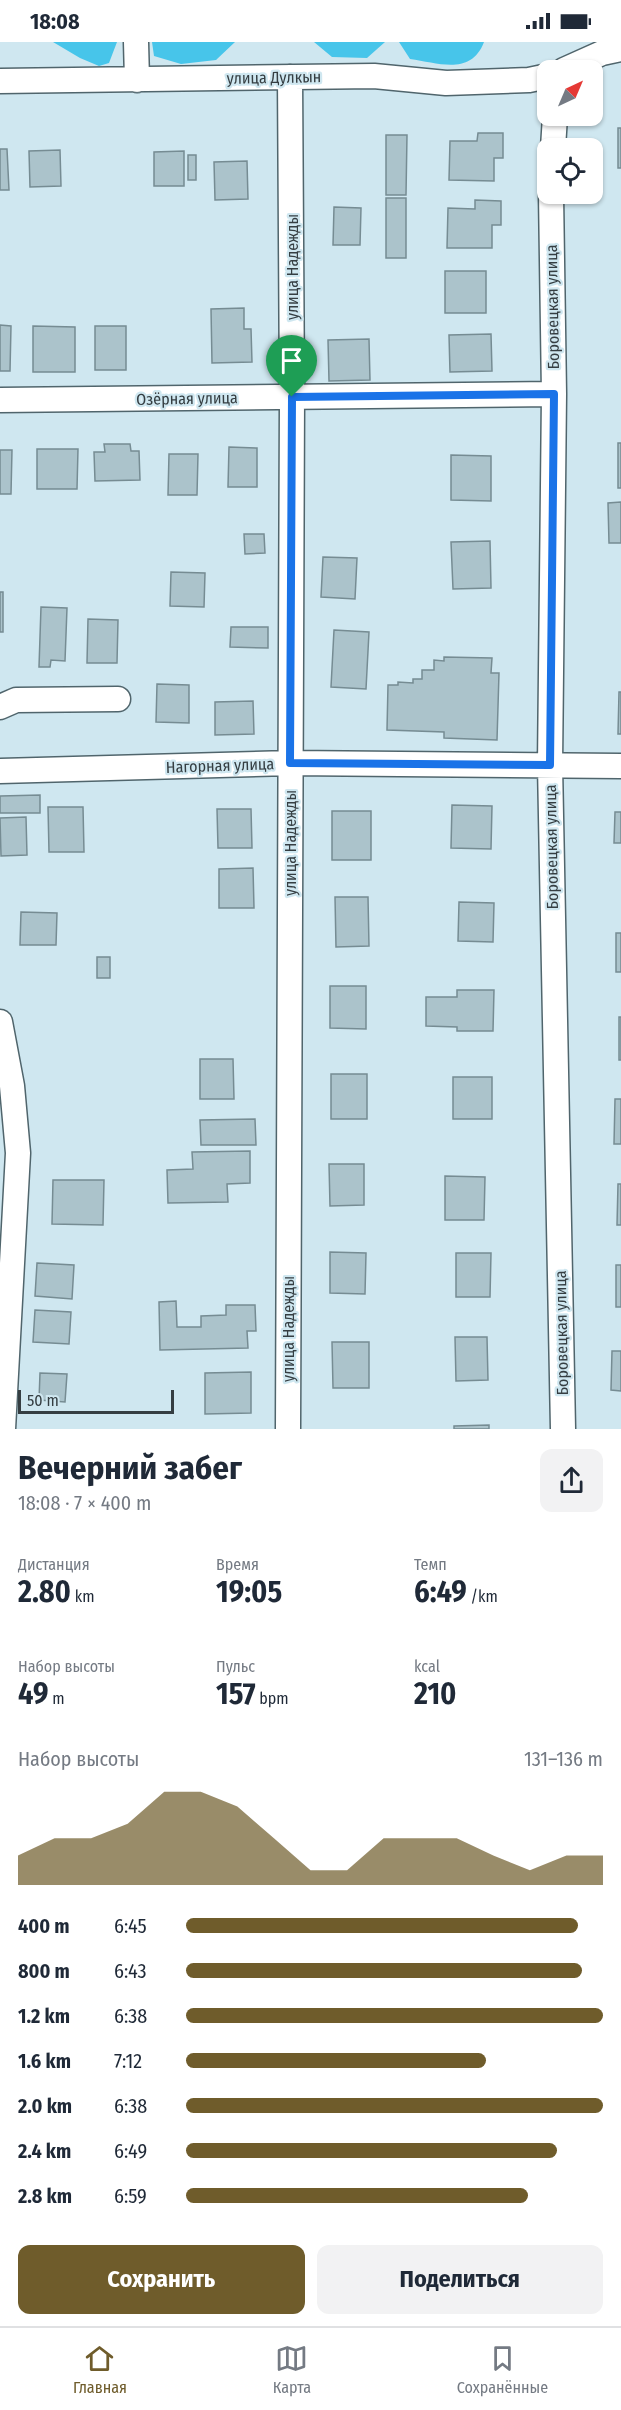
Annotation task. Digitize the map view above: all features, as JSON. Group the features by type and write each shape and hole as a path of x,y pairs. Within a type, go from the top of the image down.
{"street":[{"path":"136,42 137,80"},
{"path":"584,60 608,48"},
{"name":"улица Дулкын","path":"0,81 374,76 446,83 537,78"},
{"name":"улица Надежды","path":"288,1429 292,397 290,77"},
{"name":"Боровецкая улица","path":"551,204 554,394 550,765 563,1429"},
{"name":"Озёрная улица","path":"0,400 554,394"},
{"path":"0,707 16,700 118,699"},
{"name":"Нагорная улица","path":"0,771 290,763 621,766"},
{"path":"0,1022 12,1086 18,1153 3,1429"}],"shaded area":[{"path":"53,42 117,42 109,63 99,66"},
{"path":"152,42 235,42 216,60 181,64 154,56"},
{"path":"314,42 385,42 367,58 332,57"},
{"path":"399,42 484,42 471,60 453,65 410,59"}],"building":[{"path":"618,128 621,128 621,168 618,168"},
{"path":"478,133 503,133 503,158 494,158 494,181 449,180 450,141 477,141"},
{"path":"386,135 407,135 406,195 386,195"},
{"path":"0,149 7,149 9,190 0,190"},
{"path":"60,150 61,186 30,187 29,151"},
{"path":"184,151 184,186 154,186 154,152"},
{"path":"188,155 196,155 196,180 188,180"},
{"path":"247,161 248,199 215,200 214,162"},
{"path":"386,198 406,198 406,258 386,258"},
{"path":"475,200 501,201 501,225 492,225 492,248 447,248 448,208 475,209"},
{"path":"334,207 361,208 360,245 333,245"},
{"path":"445,271 486,271 486,313 445,313"},
{"path":"244,308 244,329 251,329 252,362 212,363 211,309"},
{"path":"0,325 11,326 10,371 0,371"},
{"path":"33,326 75,327 75,372 33,372"},
{"path":"95,326 126,326 126,370 95,370"},
{"path":"491,334 492,371 450,372 449,335"},
{"path":"369,339 370,380 329,381 328,340"},
{"path":"618,443 621,443 621,488 618,488"},
{"path":"104,444 130,444 131,451 139,451 140,480 95,481 94,452 105,452"},
{"path":"229,447 257,448 257,487 228,487"},
{"path":"37,449 78,449 77,489 37,489"},
{"path":"0,450 12,450 11,494 0,494"},
{"path":"169,454 198,454 197,495 168,495"},
{"path":"451,455 491,456 491,501 451,500"},
{"path":"621,502 621,543 609,543 608,503"},
{"path":"244,534 264,534 265,553 245,554"},
{"path":"490,541 491,588 453,589 451,542"},
{"path":"323,557 357,558 355,599 321,597"},
{"path":"171,572 205,573 204,607 170,606"},
{"path":"0,592 3,592 3,632 0,632"},
{"path":"41,607 67,608 65,661 51,660 50,667 39,667"},
{"path":"88,619 118,620 117,663 87,663"},
{"path":"231,627 268,627 268,648 230,647"},
{"path":"334,630 369,632 366,689 331,687"},
{"path":"444,657 492,658 491,673 499,673 497,740 444,738 444,732 387,730 388,685 398,685 398,682 413,683 413,679 422,679 422,670 434,670 434,660 444,661"},
{"path":"157,684 189,685 189,723 156,722"},
{"path":"619,692 621,692 621,734 618,734"},
{"path":"253,701 254,734 215,735 215,702"},
{"path":"40,795 40,813 0,813 0,796"},
{"path":"452,805 492,806 491,849 451,848"},
{"path":"48,807 83,807 84,852 49,852"},
{"path":"217,809 251,809 252,848 218,848"},
{"path":"332,811 371,811 371,860 332,860"},
{"path":"615,812 621,812 621,843 614,843"},
{"path":"26,817 27,855 1,856 0,818"},
{"path":"253,868 254,908 219,908 219,869"},
{"path":"335,897 368,897 369,946 336,947"},
{"path":"459,902 494,903 493,942 458,941"},
{"path":"21,912 57,913 56,945 20,945"},
{"path":"616,933 621,933 621,972 616,972"},
{"path":"97,957 110,957 110,978 97,978"},
{"path":"330,986 366,986 366,1029 330,1028"},
{"path":"457,990 494,990 493,1031 457,1031 457,1027 426,1026 426,997 457,997"},
{"path":"619,1017 621,1017 621,1060 619,1060"},
{"path":"200,1059 233,1059 234,1099 200,1099"},
{"path":"331,1074 367,1074 367,1119 331,1119"},
{"path":"453,1077 492,1077 492,1119 453,1119"},
{"path":"615,1099 621,1099 621,1144 614,1144"},
{"path":"255,1119 256,1145 201,1145 200,1120"},
{"path":"250,1151 250,1183 227,1184 228,1202 168,1203 167,1170 193,1169 192,1152"},
{"path":"329,1164 364,1164 364,1205 330,1206"},
{"path":"445,1176 485,1177 484,1220 445,1220"},
{"path":"53,1180 104,1180 103,1225 52,1224"},
{"path":"618,1184 621,1184 621,1225 617,1225"},
{"path":"330,1252 366,1253 365,1294 330,1293"},
{"path":"456,1253 491,1253 490,1297 456,1297"},
{"path":"37,1263 74,1265 72,1299 35,1296"},
{"path":"616,1265 621,1265 621,1307 616,1307"},
{"path":"176,1301 177,1327 201,1327 201,1316 226,1315 226,1305 255,1305 256,1331 247,1331 248,1348 160,1350 159,1302"},
{"path":"35,1310 71,1312 69,1344 33,1342"},
{"path":"455,1337 487,1337 488,1380 456,1381"},
{"path":"332,1342 369,1342 369,1388 333,1388"},
{"path":"612,1351 621,1351 621,1391 611,1390"},
{"path":"251,1372 251,1413 205,1414 205,1373"},
{"path":"40,1373 67,1374 65,1402 39,1400"},
{"path":"489,1425 489,1429 454,1429 454,1426"}],"route":[{"path":"554,394 550,765 290,763 292,397 554,394"}]}
